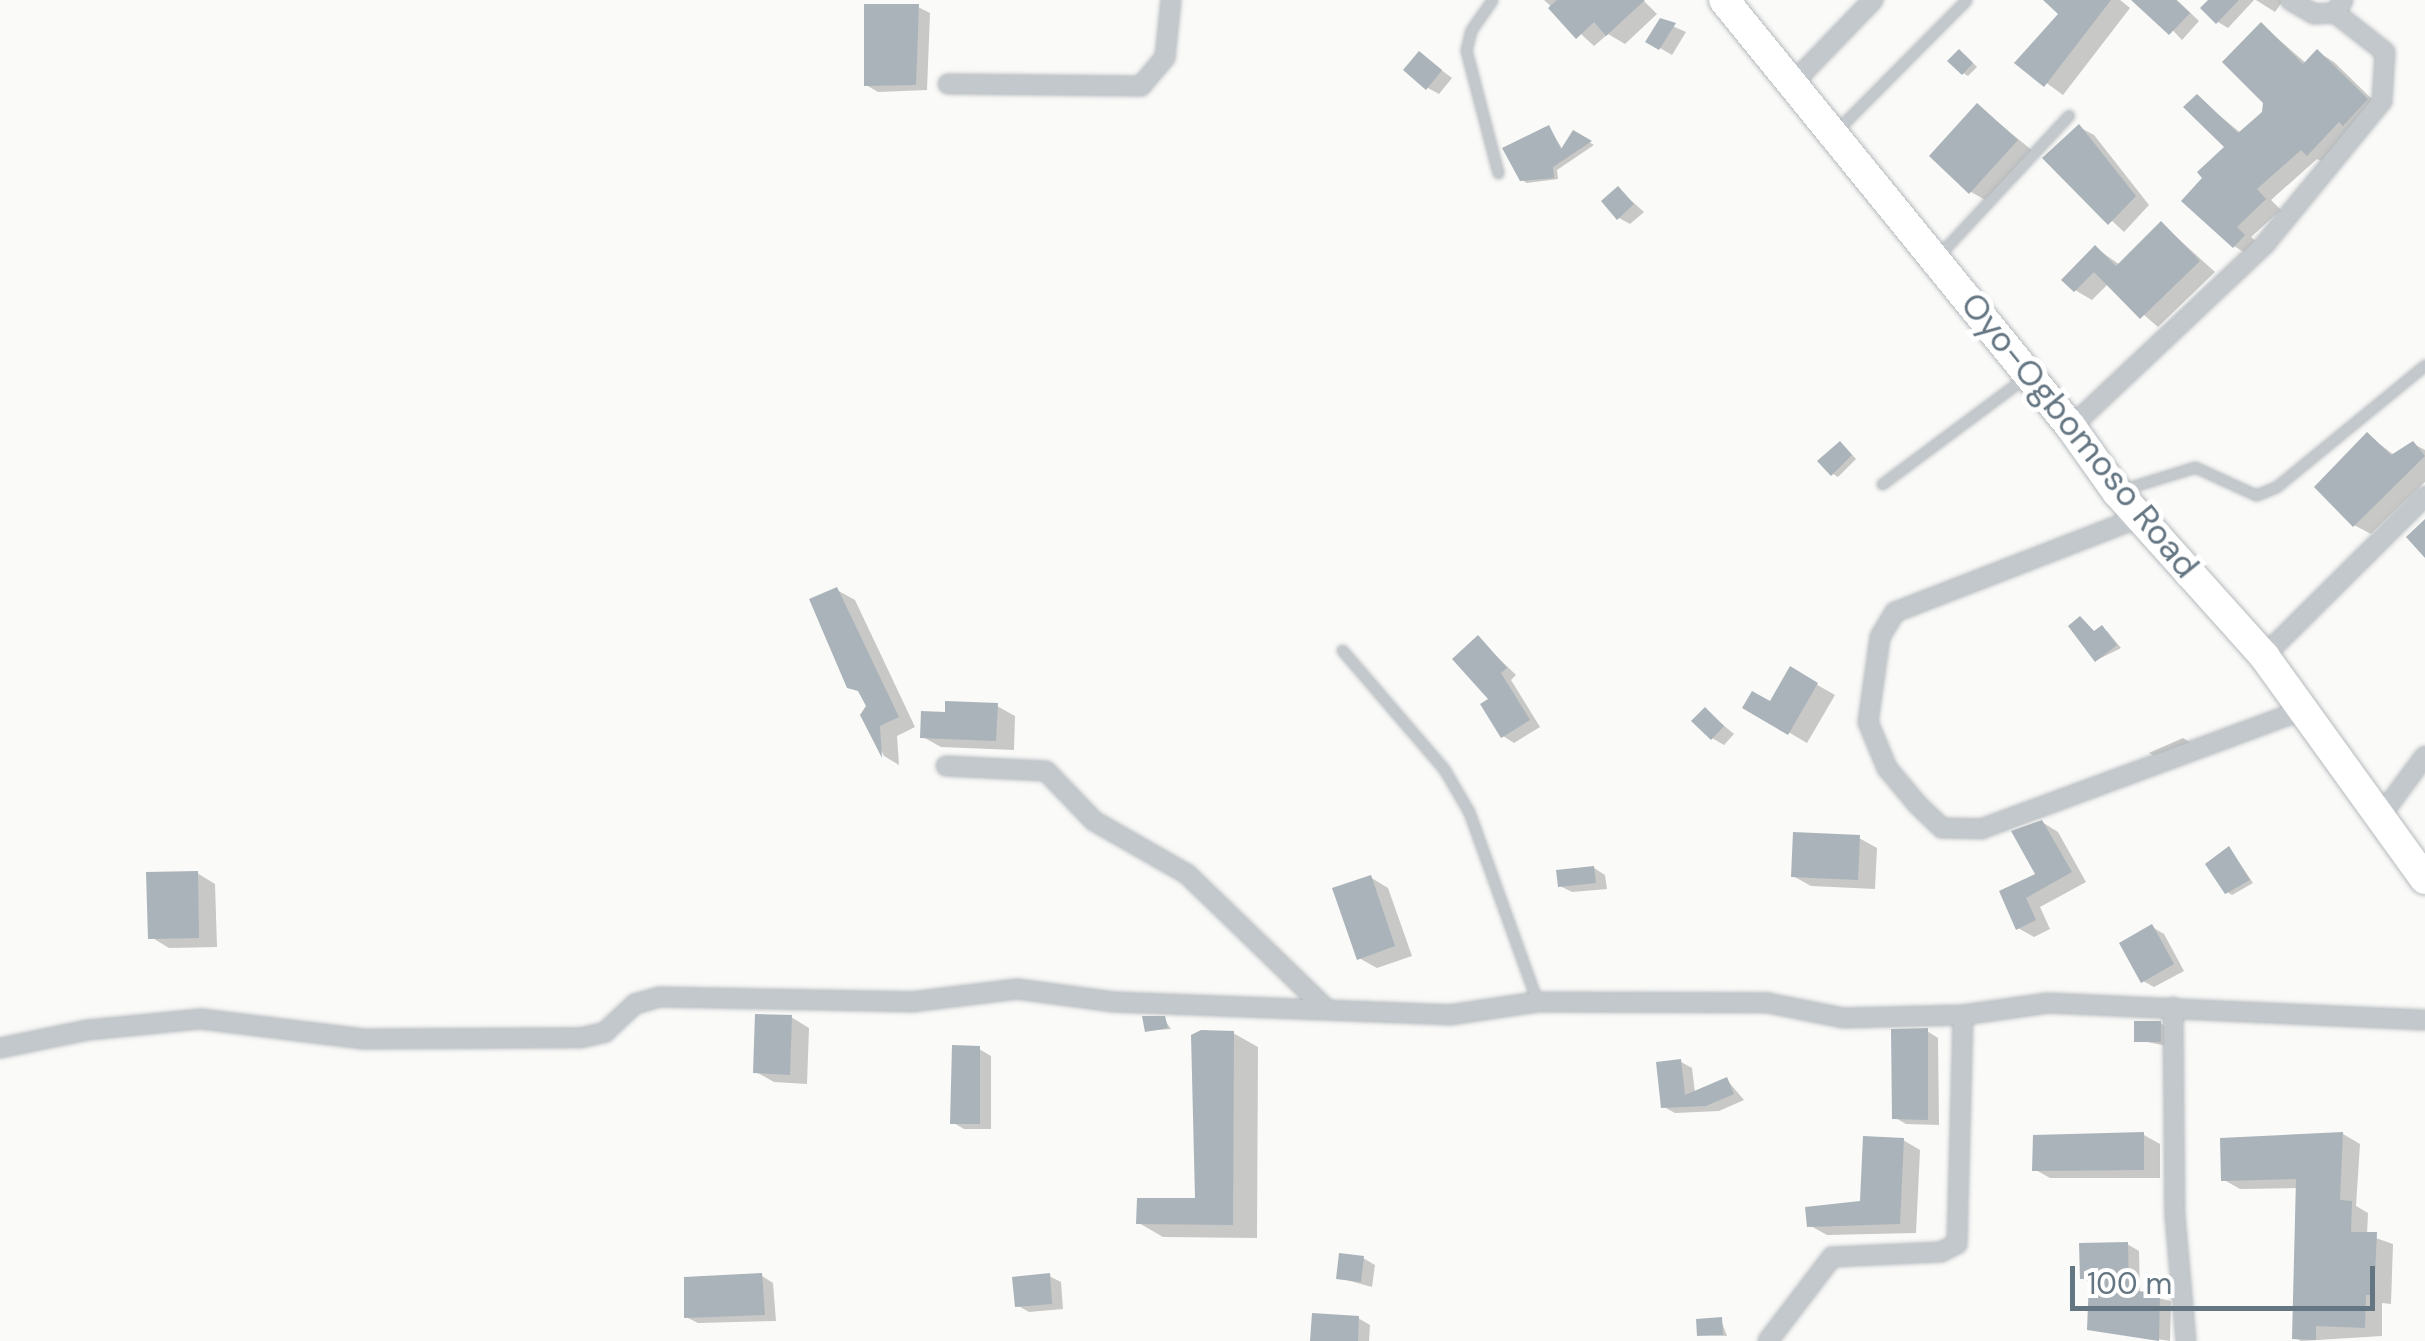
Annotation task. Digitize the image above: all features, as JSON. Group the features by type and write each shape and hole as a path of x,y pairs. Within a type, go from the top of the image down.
{"highway":[{"name":"Oyo-Ogbomoso Road","path":"1724,0 2071,426 2117,492 2143,516 2264,656 2425,879"}],"street":[{"path":"948,84 1141,86 1159,69 1168,48 1171,0"},
{"path":"1792,84 1873,0"},
{"path":"2071,426 2265,244 2382,102 2385,52 2339,6 2314,14 2290,0"},
{"path":"2264,656 2425,496"},
{"path":"2143,516 1895,612 1880,637 1868,722 1887,768 1916,804 1942,828 1980,830 2302,710"},
{"path":"2379,818 2425,756"},
{"path":"946,766 1046,771 1094,822 1188,874 1323,1006"},
{"path":"0,1048 88,1030 200,1019 364,1039 580,1038 604,1032 635,1004 659,997 910,1002 1017,988 1114,1002 1323,1006 1449,1015 1537,1002 1768,1003 1844,1018 1964,1015 2048,1003 2425,1020"},
{"path":"2173,1007 2175,1216 2186,1341"},
{"path":"1768,1341 1832,1257 1941,1252 1957,1244 1964,1015"}],"lane":[{"path":"1492,0 1471,30 1466,50 1498,173"},
{"path":"1833,134 1966,0"},
{"path":"1935,259 2068,115"},
{"path":"2117,492 2195,467 2256,495 2276,486 2425,365"},
{"path":"1882,484 2029,375"},
{"path":"1342,650 1444,769 1469,812 1537,1002"}],"building":[{"path":"1557,0 1645,0 1606,36 1594,22 1576,39 1548,8"},
{"path":"2043,0 2111,0 2044,87 2014,63 2058,14"},
{"path":"2131,0 2176,0 2190,13 2169,35"},
{"path":"2208,0 2239,0 2216,24 2200,8"},
{"path":"864,4 919,4 916,85 864,86"},
{"path":"1660,18 1676,23 1659,50 1645,42"},
{"path":"2261,22 2303,64 2317,49 2368,99 2307,156 2301,150 2257,189 2266,199 2237,227 2245,235 2233,248 2181,201 2202,178 2197,172 2224,147 2183,107 2197,94 2238,133 2262,112 2263,103 2222,62"},
{"path":"1959,49 1973,63 1962,75 1947,61"},
{"path":"1419,51 1442,70 1426,90 1403,70"},
{"path":"1977,103 2018,140 1969,194 1929,156"},
{"path":"2079,124 2136,196 2108,225 2042,158"},
{"path":"1549,125 1561,149 1573,130 1592,141 1553,167 1554,178 1520,181 1502,148"},
{"path":"1618,186 1634,204 1617,220 1601,201"},
{"path":"2161,221 2200,261 2140,319 2094,272 2074,292 2061,280 2095,245 2116,266"},
{"path":"2367,432 2391,455 2413,441 2425,456 2353,527 2314,487"},
{"path":"1840,441 1852,455 1831,476 1817,461"},
{"path":"2425,519 2425,558 2406,537"},
{"path":"837,587 899,717 880,726 882,758 860,715 866,706 858,691 847,688 809,599"},
{"path":"2080,616 2094,631 2102,625 2117,645 2095,662 2068,626"},
{"path":"1478,635 1507,668 1501,673 1530,720 1501,738 1480,704 1488,699 1452,659"},
{"path":"1790,666 1818,683 1788,735 1742,708 1752,691 1770,701"},
{"path":"945,701 998,703 996,741 920,738 921,711 945,712"},
{"path":"1705,707 1724,726 1711,740 1691,721"},
{"path":"2042,820 2072,872 2026,898 2036,920 2016,930 1999,891 2035,874 2011,831"},
{"path":"1793,832 1860,835 1858,880 1791,877"},
{"path":"2229,846 2250,880 2225,894 2205,864"},
{"path":"1594,866 1596,883 1558,887 1556,870"},
{"path":"198,871 199,938 148,939 146,872"},
{"path":"1371,875 1395,946 1357,960 1332,888"},
{"path":"2152,924 2174,964 2141,983 2119,943"},
{"path":"755,1014 792,1015 790,1075 753,1073"},
{"path":"1142,1016 1165,1016 1168,1028 1145,1032"},
{"path":"2134,1021 2161,1021 2161,1042 2134,1042"},
{"path":"1928,1028 1928,1120 1892,1119 1891,1029"},
{"path":"1201,1030 1234,1031 1233,1225 1136,1224 1137,1198 1195,1198 1191,1035"},
{"path":"952,1045 980,1046 980,1124 950,1124"},
{"path":"1681,1059 1685,1095 1727,1077 1734,1094 1706,1106 1661,1108 1656,1062"},
{"path":"2144,1132 2144,1170 2032,1171 2033,1135"},
{"path":"2343,1132 2340,1200 2352,1201 2351,1232 2377,1232 2374,1295 2366,1295 2365,1328 2316,1326 2316,1340 2292,1339 2296,1179 2221,1181 2220,1138"},
{"path":"1863,1136 1904,1138 1900,1224 1807,1227 1805,1207 1860,1201"},
{"path":"2128,1242 2129,1291 2160,1292 2159,1341 2087,1330 2089,1279 2080,1279 2079,1243"},
{"path":"1339,1253 1364,1256 1361,1282 1336,1279"},
{"path":"762,1273 765,1315 684,1318 684,1277"},
{"path":"1050,1273 1052,1304 1015,1307 1012,1277"},
{"path":"1312,1313 1359,1316 1358,1341 1310,1341"},
{"path":"1722,1317 1723,1335 1697,1336 1696,1319"}]}
